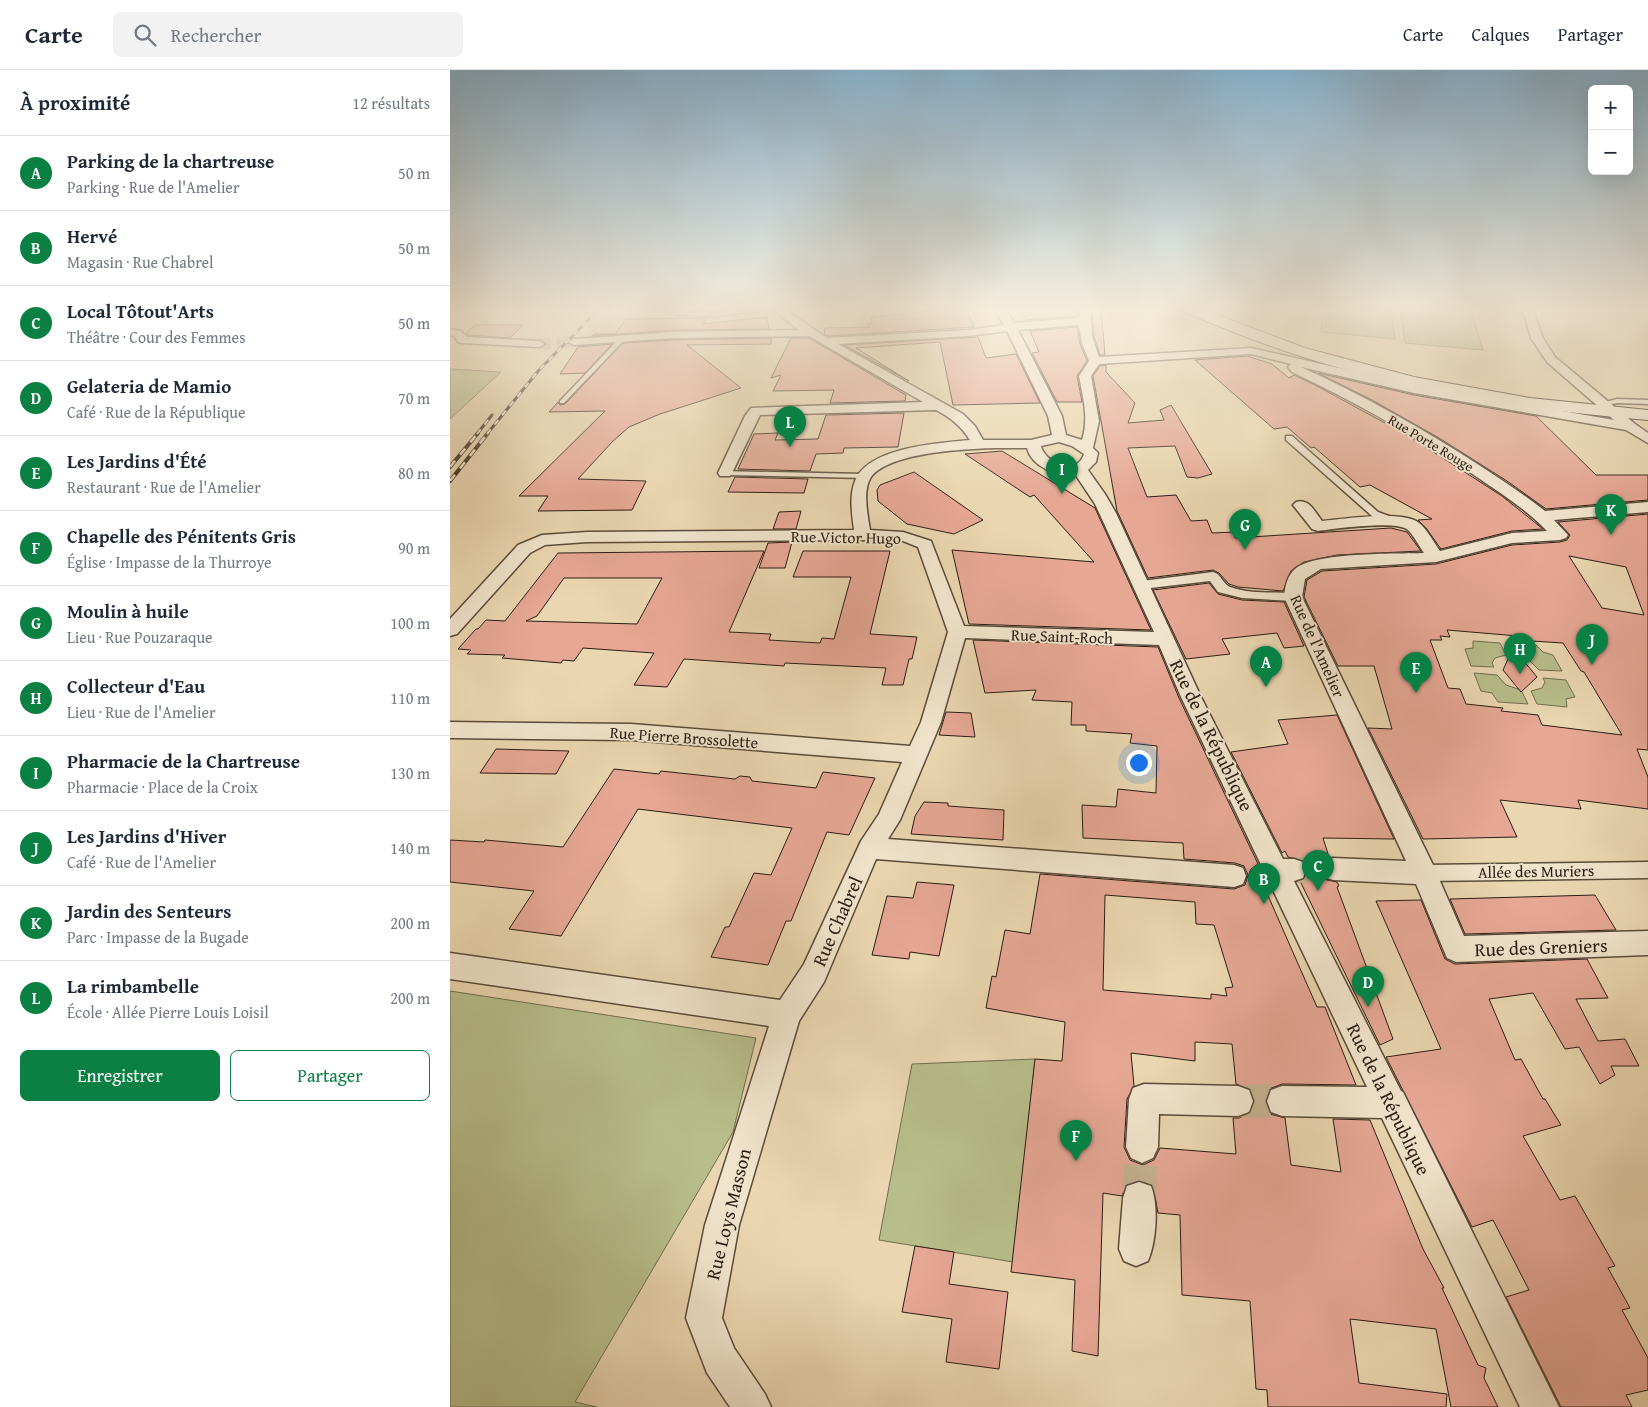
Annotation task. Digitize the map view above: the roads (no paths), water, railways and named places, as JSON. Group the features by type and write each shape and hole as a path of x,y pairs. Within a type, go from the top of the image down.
{"main road":[{"path":"1374,371 1456,391 1498,398 1606,408 1648,415"},
{"path":"1606,408 1648,408"}],"street":[{"path":"879,371 964,422 979,444"},
{"path":"1033,371 1055,416 1060,438"},
{"path":"1086,448 1094,424 1085,376 1088,371"},
{"name":"Rue Porte Rouge","path":"1301,371 1338,388 1455,455 1543,516"},
{"path":"1336,371 1414,389 1630,427"},
{"path":"1564,371 1606,408 1648,439"},
{"path":"725,473 756,411 938,406"},
{"path":"862,536 860,494 864,476 882,461 914,452 979,444 1034,444 1040,440 1060,438 1086,448 1091,453 1091,460 1087,465 1079,469 1065,470 1044,463 1036,455 1034,444"},
{"name":"Rue de la République","path":"1079,469 1085,475 1108,516 1142,585 1191,697 1540,1407"},
{"path":"1301,505 1318,526 1394,521 1408,522 1436,556"},
{"path":"1543,516 1648,507"},
{"name":"Rue de l'Amelier","path":"1424,873 1293,597 1294,584 1298,574 1306,568 1318,564 1436,556 1512,538 1560,535 1543,516"},
{"name":"Rue Victor Hugo","path":"450,630 524,549 542,540 587,537 862,536 902,537 920,540 926,544 957,632"},
{"path":"1142,585 1213,576 1223,589 1242,594 1293,597"},
{"path":"957,632 932,722 888,820 869,848 1234,876"},
{"name":"Rue Saint-Roch","path":"957,632 1166,640"},
{"name":"Rue Pierre Brossolette","path":"450,730 631,732 917,755"},
{"name":"Rue Chabrel","path":"787,1015 814,973 869,848"},
{"path":"1333,869 1424,873"},
{"name":"Allée des Muriers","path":"1424,873 1648,870"},
{"name":"Rue des Greniers","path":"1424,873 1456,949 1648,943"},
{"path":"450,966 787,1015"},
{"name":"Rue Loys Masson","path":"752,1407 720,1360 704,1318 722,1225 787,1015"},
{"path":"1142,1147 1144,1099 1238,1101"},
{"path":"1282,1101 1392,1103"},
{"path":"1136,1249 1139,1198"}],"lane":[{"path":"562,402 591,371"},
{"path":"1606,408 1617,401 1648,402"},
{"path":"1289,438 1375,514 1394,521"},
{"path":"725,473 864,476"}],"tunnel":[{"path":"1294,870 1333,869"},
{"path":"1238,1101 1282,1101"},
{"path":"1139,1198 1142,1147"}],"railway":[{"path":"487,434 538,371"},
{"path":"477,434 492,415"},
{"path":"450,467 478,433"},
{"path":"450,481 488,433"}],"place":[{"name":"La rimbambelle","path":"790,447"},
{"name":"Pharmacie de la Chartreuse","path":"1062,494"},
{"name":"Jardin des Senteurs","path":"1611,535"},
{"name":"Moulin à huile","path":"1245,550"},
{"name":"Les Jardins d'Hiver","path":"1592,665"},
{"name":"Collecteur d'Eau","path":"1520,674"},
{"name":"Parking de la chartreuse","path":"1266,687"},
{"name":"Les Jardins d'Été","path":"1416,693"},
{"name":"Local Tôtout'Arts","path":"1318,891"},
{"name":"Hervé","path":"1264,904"},
{"name":"Gelateria de Mamio","path":"1368,1007"},
{"name":"Chapelle des Pénitents Gris","path":"1076,1161"}]}
